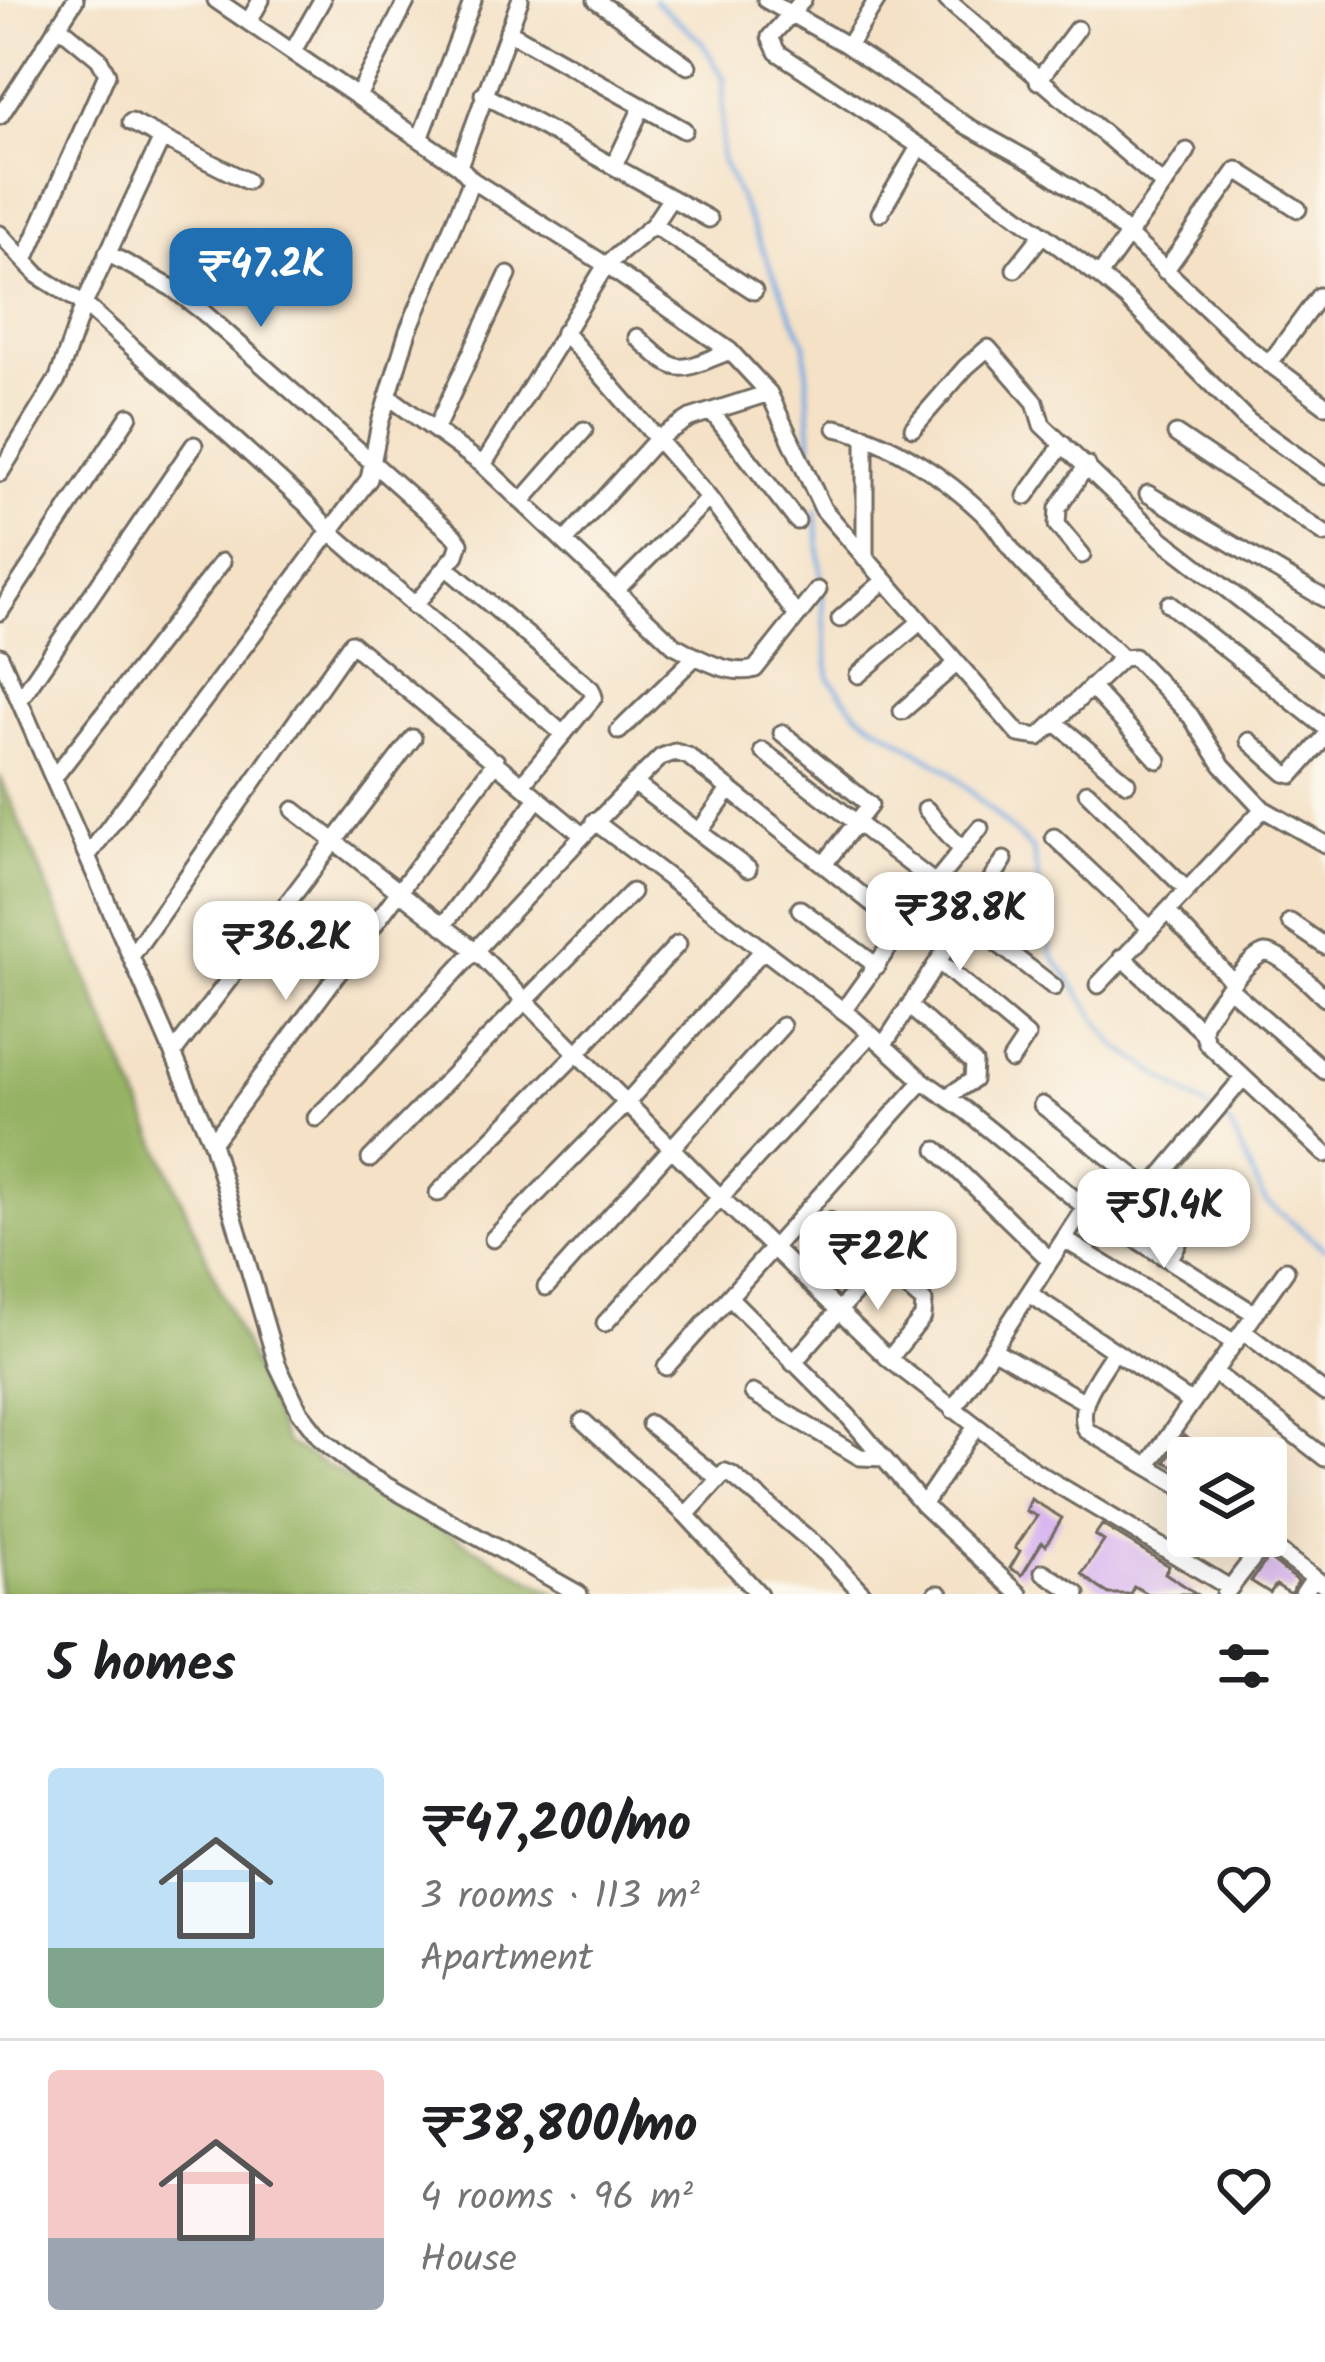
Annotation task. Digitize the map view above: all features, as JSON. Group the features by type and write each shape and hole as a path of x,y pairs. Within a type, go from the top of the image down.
{"street":[{"path":"0,116 75,0"},
{"path":"216,0 459,166 472,180 730,351 770,393 823,509 1019,734 1039,737 1122,658 1134,657 1190,715 1222,765 1263,809 1325,844"},
{"path":"249,21 261,0"},
{"path":"293,51 322,0"},
{"path":"358,96 407,0"},
{"path":"420,139 473,0"},
{"path":"459,166 520,0"},
{"path":"596,0 688,66"},
{"path":"766,0 797,6 967,126 1074,189 1269,364 1322,397"},
{"path":"848,46 877,0"},
{"path":"947,0 1164,185"},
{"path":"797,6 770,37 777,52 919,146 1099,276 1248,422 1325,476"},
{"path":"25,260 107,74 99,59 58,26"},
{"path":"1038,81 1077,29"},
{"path":"508,31 684,130"},
{"path":"483,94 709,219"},
{"path":"614,166 642,107"},
{"path":"131,122 248,182"},
{"path":"0,472 58,378 84,304 162,138"},
{"path":"880,213 919,146"},
{"path":"1099,276 1187,151"},
{"path":"1165,271 1237,170 1298,209"},
{"path":"88,854 369,479 408,331 472,180"},
{"path":"483,465 606,265 652,225 671,198"},
{"path":"652,225 754,291"},
{"path":"0,234 39,276 84,304 332,532 563,734"},
{"path":"1016,269 1042,235"},
{"path":"107,254 172,288 203,312 454,536 460,543 415,606"},
{"path":"435,430 508,274"},
{"path":"1269,364 1319,296"},
{"path":"564,332 709,499 797,616"},
{"path":"637,337 670,368 683,370 730,351"},
{"path":"913,428 988,348 1035,402 1042,425 1163,540 1325,665"},
{"path":"566,540 657,439 691,418 770,393"},
{"path":"388,395 483,465 674,645 695,657 747,673 755,669 818,590"},
{"path":"712,412 797,521"},
{"path":"0,611 129,416"},
{"path":"836,428 866,436 932,473 971,503 1013,552 1122,658"},
{"path":"523,500 584,430"},
{"path":"1176,434 1325,535"},
{"path":"865,559 866,436"},
{"path":"1026,496 1064,444"},
{"path":"21,698 194,445"},
{"path":"1082,555 1057,526 1058,508 1088,465"},
{"path":"1148,494 1325,599"},
{"path":"616,590 709,499"},
{"path":"55,776 222,562"},
{"path":"446,567 591,689 594,697 522,784"},
{"path":"840,619 884,580"},
{"path":"1169,604 1325,727"},
{"path":"858,676 920,622"},
{"path":"132,955 351,643 581,834"},
{"path":"0,656 212,1143 291,1397 310,1426 362,1472 579,1594"},
{"path":"619,731 695,657"},
{"path":"902,711 957,663"},
{"path":"1090,687 1158,760"},
{"path":"1055,722 1127,783"},
{"path":"782,733 870,805 825,863"},
{"path":"1250,741 1292,775 1325,737"},
{"path":"174,1052 413,738"},
{"path":"763,751 935,883"},
{"path":"316,1118 581,834 661,757 675,752 688,756 904,929"},
{"path":"212,1143 496,761"},
{"path":"634,783 748,869"},
{"path":"699,832 730,789"},
{"path":"1087,792 1187,890"},
{"path":"443,926 538,798"},
{"path":"926,809 962,850"},
{"path":"1098,985 1263,809"},
{"path":"294,810 476,951 889,1359 975,1428 1035,1471 1228,1591 1250,1557"},
{"path":"594,821 843,1011 923,1081 1085,1207 1255,1314"},
{"path":"843,1011 980,828"},
{"path":"1054,837 1149,927"},
{"path":"605,1323 909,1006 1004,860"},
{"path":"370,1159 632,892"},
{"path":"800,909 877,966"},
{"path":"1167,911 1231,985 1325,1071"},
{"path":"966,919 1054,987"},
{"path":"1290,922 1325,946"},
{"path":"438,1193 578,1053 678,944"},
{"path":"493,1239 627,1102 763,950"},
{"path":"1203,1032 1231,985 1254,958 1265,953 1277,956 1323,991"},
{"path":"1122,957 1325,1154"},
{"path":"938,961 1027,1036 1011,1060"},
{"path":"909,1006 974,1063 974,1080 946,1097"},
{"path":"546,1287 782,1026"},
{"path":"1118,1228 1243,1078"},
{"path":"666,1367 923,1081"},
{"path":"1042,1105 1146,1194 1175,1233 1178,1244 1169,1260"},
{"path":"937,1150 1050,1260"},
{"path":"952,1410 1085,1207"},
{"path":"830,1221 924,1302 926,1312 889,1359"},
{"path":"793,1364 907,1233"},
{"path":"1065,1240 1239,1336 1325,1394"},
{"path":"1148,1465 1286,1270"},
{"path":"1030,1294 1192,1403"},
{"path":"730,1298 848,1416 922,1504 1019,1594"},
{"path":"994,1350 1085,1402"},
{"path":"1114,1352 1085,1402 1082,1420 1086,1430 1167,1477"},
{"path":"1214,1372 1325,1459"},
{"path":"753,1393 860,1457 884,1458"},
{"path":"583,1421 686,1515 758,1594"},
{"path":"650,1424 718,1478"},
{"path":"922,1504 975,1428"},
{"path":"686,1515 725,1472 745,1482 863,1594"},
{"path":"1286,1557 1320,1582 1303,1594"},
{"path":"1043,1572 1077,1594"}],"green space":[{"path":"0,776 286,1443 557,1594 0,1594"}],"building":[{"path":"1031,1499 1062,1518 1022,1575 1010,1568 1020,1551 1015,1548 1037,1516 1026,1511"},
{"path":"1102,1525 1169,1566 1165,1573 1197,1594 1148,1594 1134,1586 1130,1594 1109,1594 1098,1587 1082,1574 1104,1541 1095,1535"},
{"path":"1268,1558 1298,1581 1291,1594 1276,1585 1270,1593 1251,1581"}],"waterway":[{"path":"654,0 701,41 724,78 721,157 805,344 813,475"},
{"path":"816,511 829,678 857,713 949,771 1033,850 1051,953 1115,1045 1210,1110"},
{"path":"1219,1117 1230,1125 1265,1201 1325,1249"}]}
